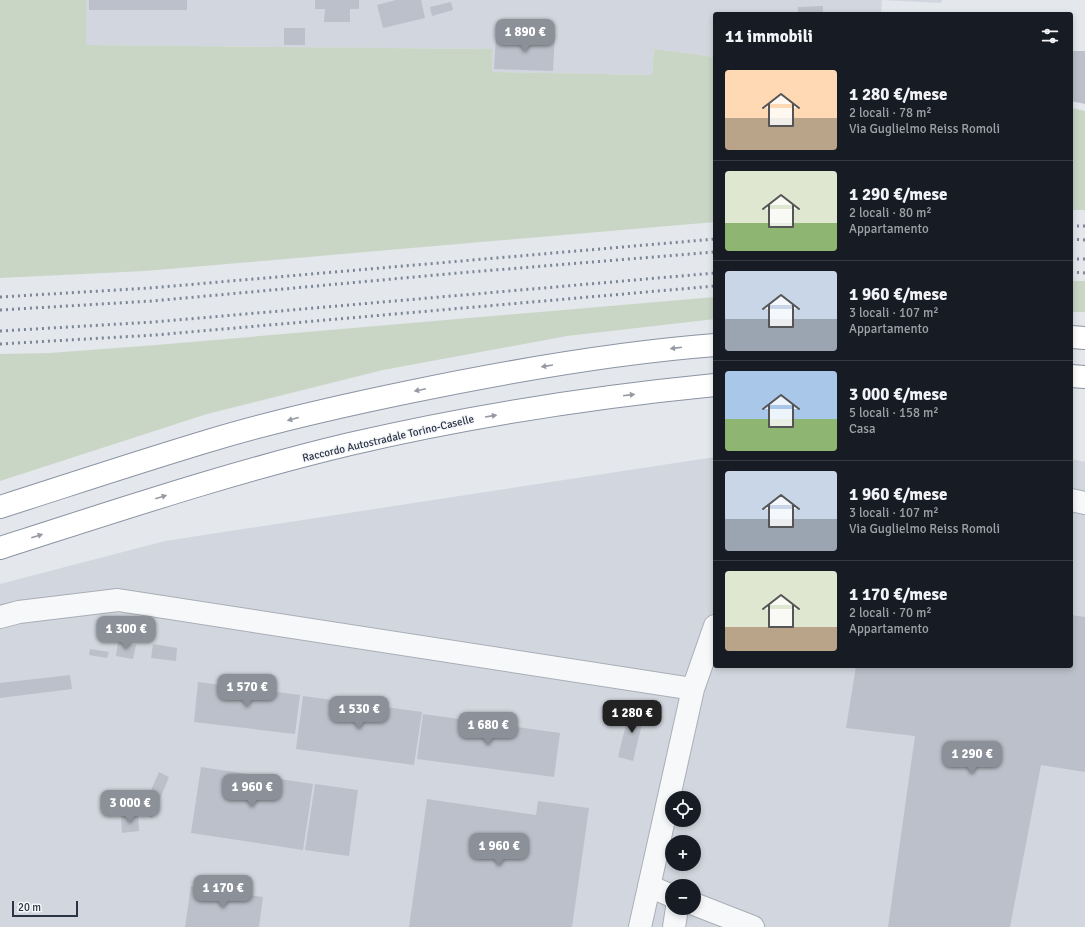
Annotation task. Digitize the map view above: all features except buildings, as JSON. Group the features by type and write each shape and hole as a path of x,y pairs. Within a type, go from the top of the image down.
{"highway":[{"path":"1073,337 1085,338"},
{"path":"0,507 209,441 340,407 499,374 583,360 713,345"},
{"path":"1073,376 1085,377"},
{"name":"Raccordo Autostradale Torino-Caselle","path":"0,548 220,479 350,444 483,417 582,401 713,386"}],"street":[{"path":"1073,500 1085,502"},
{"path":"0,617 19,612 118,600 693,689"},
{"path":"640,927 693,689 713,632"},
{"path":"649,886 665,893"},
{"path":"701,908 723,921 753,927"},
{"path":"674,927 676,915"}],"shaded area":[{"path":"86,0 882,0 881,12 713,12 713,57 654,49 652,75 492,72 492,49 86,45"},
{"path":"882,0 942,0 941,3"},
{"path":"713,457 713,668 1073,668 1073,459 1085,462 1085,927 0,927 0,584 165,541"}],"green space":[{"path":"0,0 86,0 86,45 492,49 492,72 652,75 654,49 713,57 713,222 145,271 0,278"},
{"path":"1073,108 1085,111 1085,210 1073,210"},
{"path":"1073,281 1085,281 1085,312 1073,312"},
{"path":"713,297 713,319 567,336 383,370 207,414 0,481 0,354 50,353"}],"railway":[{"path":"1073,226 1085,226"},
{"path":"0,297 150,288 713,239"},
{"path":"1073,239 1085,240"},
{"path":"0,310 152,301 458,273 713,252"},
{"path":"1073,259 1085,259"},
{"path":"1073,272 1085,273"},
{"path":"0,331 154,322 713,273"},
{"path":"0,344 155,335 713,286"}]}
